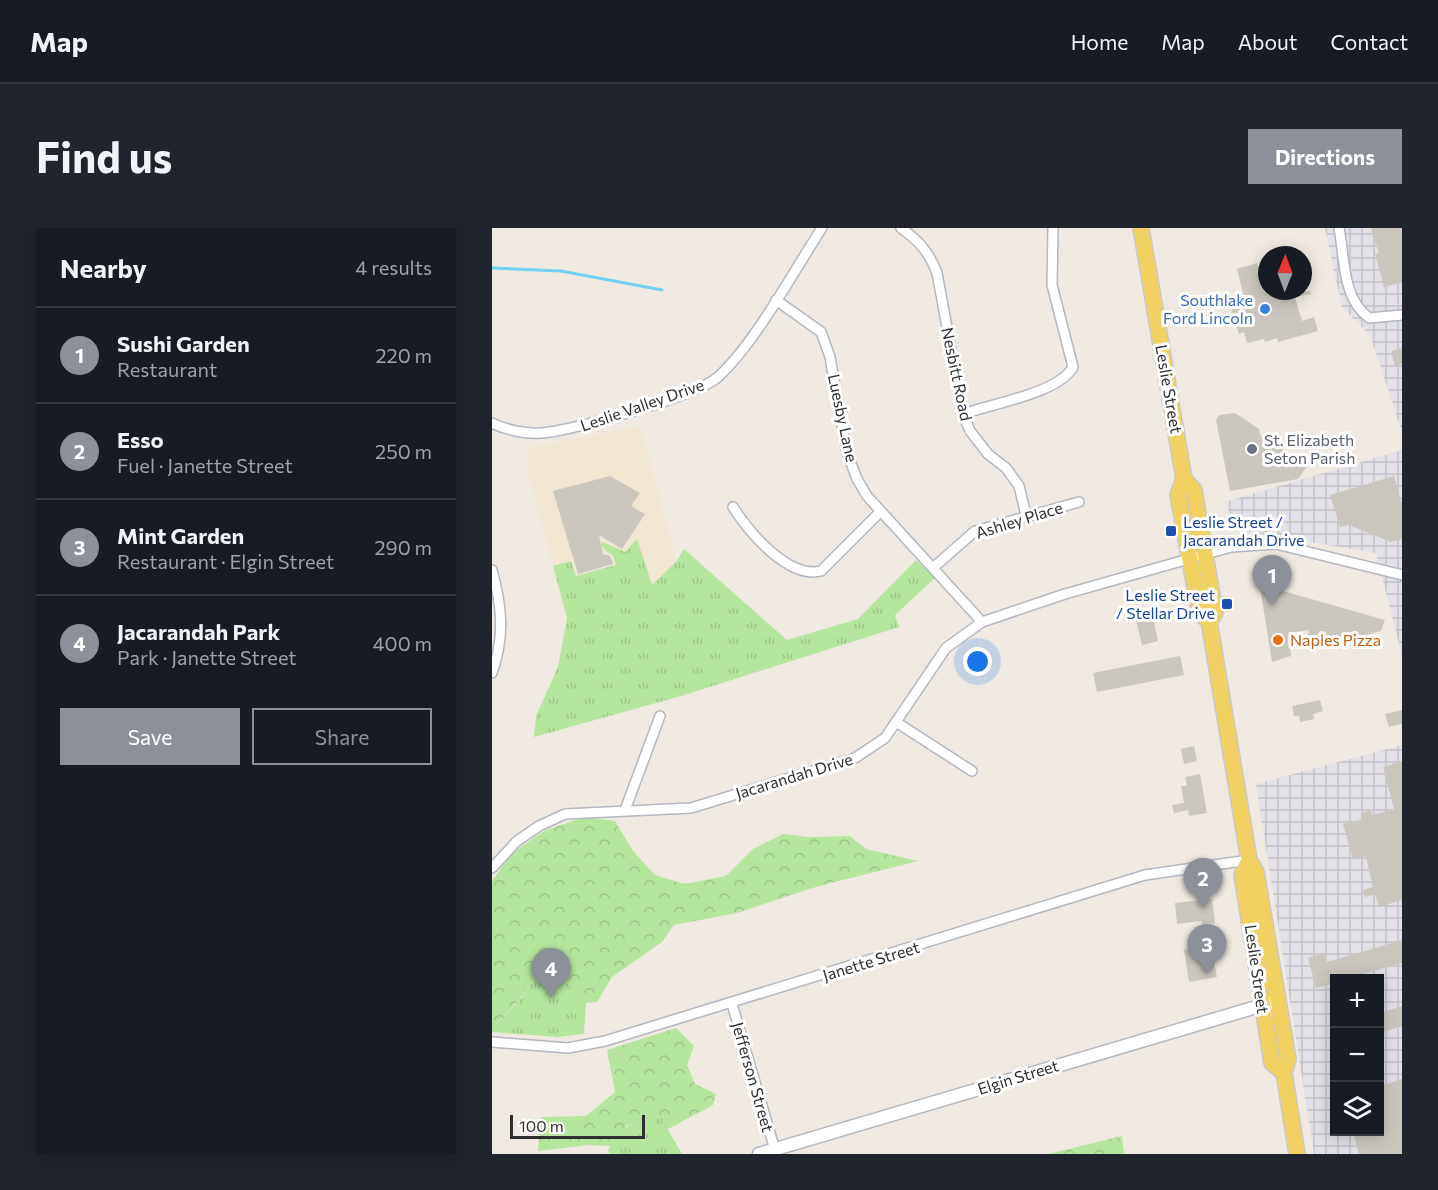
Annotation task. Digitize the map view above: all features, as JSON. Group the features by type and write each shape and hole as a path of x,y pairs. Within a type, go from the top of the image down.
{"main road":[{"name":"Leslie Street","path":"1141,228 1184,479 1178,495 1200,614 1209,621 1249,860 1256,872 1288,1059 1284,1073 1297,1154"},
{"name":"Leslie Street","path":"1184,479 1194,490 1215,613 1209,621"},
{"name":"Leslie Street","path":"1249,860 1242,875 1262,1005 1272,1063 1284,1073"}],"street":[{"name":"Leslie Valley Drive","path":"492,423 512,430 538,434 563,430 626,413 696,389 716,379 776,300 822,228"},
{"name":"Nesbitt Road","path":"902,228 931,255 937,273 963,414 970,432 988,454 1006,468 1018,486 1026,515"},
{"path":"963,414 1045,388 1065,379 1073,367 1052,285 1053,228"},
{"path":"1339,228 1349,291 1355,304 1370,318 1402,315"},
{"name":"Luesby Lane","path":"776,300 820,332 830,357 847,453 857,479 880,512 934,567 982,622"},
{"name":"Ashley Place","path":"934,567 975,531 1079,502"},
{"path":"733,507 748,531 792,566 810,574 821,571 880,512"},
{"name":"Jacarandah Drive","path":"492,868 517,841 539,826 565,814 691,808 855,759 885,738 946,648 982,622 1065,594 1231,547 1276,544 1402,575"},
{"path":"492,570 501,602 502,622 500,648 492,672"},
{"path":"625,810 660,716"},
{"path":"896,722 972,771"},
{"name":"Janette Street","path":"492,1042 568,1048 605,1041 732,1004 1145,875 1249,860"},
{"name":"Elgin Street","path":"759,1154 1277,1001"},
{"name":"Jefferson Street","path":"732,1004 775,1150"}],"shaded area":[{"path":"1325,228 1402,228 1402,432 1370,335 1342,307"},
{"path":"641,426 676,562 632,605 567,618 527,468 527,448"},
{"path":"1402,450 1402,656 1376,553 1236,530 1225,502"},
{"path":"1402,745 1402,1154 1314,1154 1256,784"}],"green space":[{"path":"637,539 652,585 676,562 684,549 787,640 858,619 916,560 935,578 895,615 899,627 681,696 534,737 536,716 558,667 567,618 553,566 571,561 576,576 616,565 613,555 601,545 603,542 625,552"},
{"path":"584,817 615,821 633,851 655,875 684,884 726,876 753,849 783,834 809,837 850,836 866,849 918,861 819,886 737,913 674,925 662,942 612,977 597,1002 586,1003 567,983 566,964 545,964 518,1001 492,1028 492,881 512,853 544,831"},
{"path":"556,958 566,964 567,983 586,1003 584,1034 557,1037 492,1032 492,1028 518,1002 545,964"},
{"path":"676,1028 694,1046 687,1065 695,1084 716,1094 713,1105 666,1130 659,1116 626,1126 610,1146 589,1145 538,1151 541,1117 586,1116 615,1092 607,1050"},
{"path":"660,1116 682,1154 610,1154 608,1151 612,1143 623,1130 635,1123"},
{"path":"1122,1136 1124,1154 1048,1154"}],"building":[{"path":"1371,228 1402,228 1402,282 1384,287 1375,254 1379,253"},
{"name":"Southlake Ford Lincoln","path":"1257,263 1258,300 1296,300 1302,321 1314,317 1318,331 1278,342 1277,338 1265,342 1264,339 1247,343 1244,332 1239,334 1229,301 1244,297 1237,269"},
{"path":"1402,348 1402,364 1395,366 1391,351"},
{"name":"St. Elizabeth Seton Parish","path":"1235,413 1259,429 1260,435 1270,442 1276,440 1282,445 1286,468 1297,453 1310,462 1298,479 1230,491 1216,420 1219,415"},
{"path":"610,476 640,493 631,506 645,514 622,549 599,535 603,554 610,556 613,564 578,574 553,491"},
{"path":"1394,476 1402,504 1402,539 1391,542 1349,525 1340,527 1330,495"},
{"path":"1282,584 1283,591 1385,620 1381,631 1332,644 1307,637 1309,630 1289,633 1291,656 1272,662 1260,587"},
{"path":"1152,612 1158,641 1142,645 1135,616"},
{"path":"1180,656 1184,675 1097,692 1093,673"},
{"path":"1320,700 1323,711 1313,714 1314,719 1300,722 1299,716 1294,716 1292,706"},
{"path":"1402,710 1402,724 1389,727 1385,714"},
{"path":"1194,746 1197,761 1184,764 1181,749"},
{"path":"1402,761 1402,900 1379,907 1375,894 1365,897 1363,890 1373,887 1366,856 1353,859 1343,824 1363,819 1361,813 1371,810 1372,815 1394,809 1383,767"},
{"path":"1200,774 1207,813 1189,816 1188,810 1174,813 1172,805 1184,803 1181,786 1187,786 1185,777"},
{"path":"1212,899 1215,923 1202,924 1201,921 1177,924 1175,903"},
{"path":"1402,940 1402,963 1363,974 1330,974 1330,984 1316,988 1308,958 1325,953 1327,962"},
{"path":"1211,945 1217,977 1189,982 1184,950"},
{"path":"1402,1006 1402,1026 1384,1032 1384,1012"},
{"path":"1402,1079 1402,1154 1359,1154 1354,1136 1384,1136 1384,1085"}],"waterway":[{"path":"492,268 561,271 662,290"}],"place":[{"name":"Southlake Ford Lincoln","path":"1265,309"},
{"name":"St. Elizabeth Seton Parish","path":"1252,449"},
{"name":"Leslie Street / Jacarandah Drive","path":"1171,531"},
{"name":"Leslie Street / Stellar Drive","path":"1227,604"},
{"name":"Sushi Garden","path":"1272,605"},
{"name":"Naples Pizza","path":"1278,640"},
{"name":"Esso","path":"1203,908"},
{"name":"Mint Garden","path":"1207,974"},
{"name":"Jacarandah Park","path":"551,998"}]}
